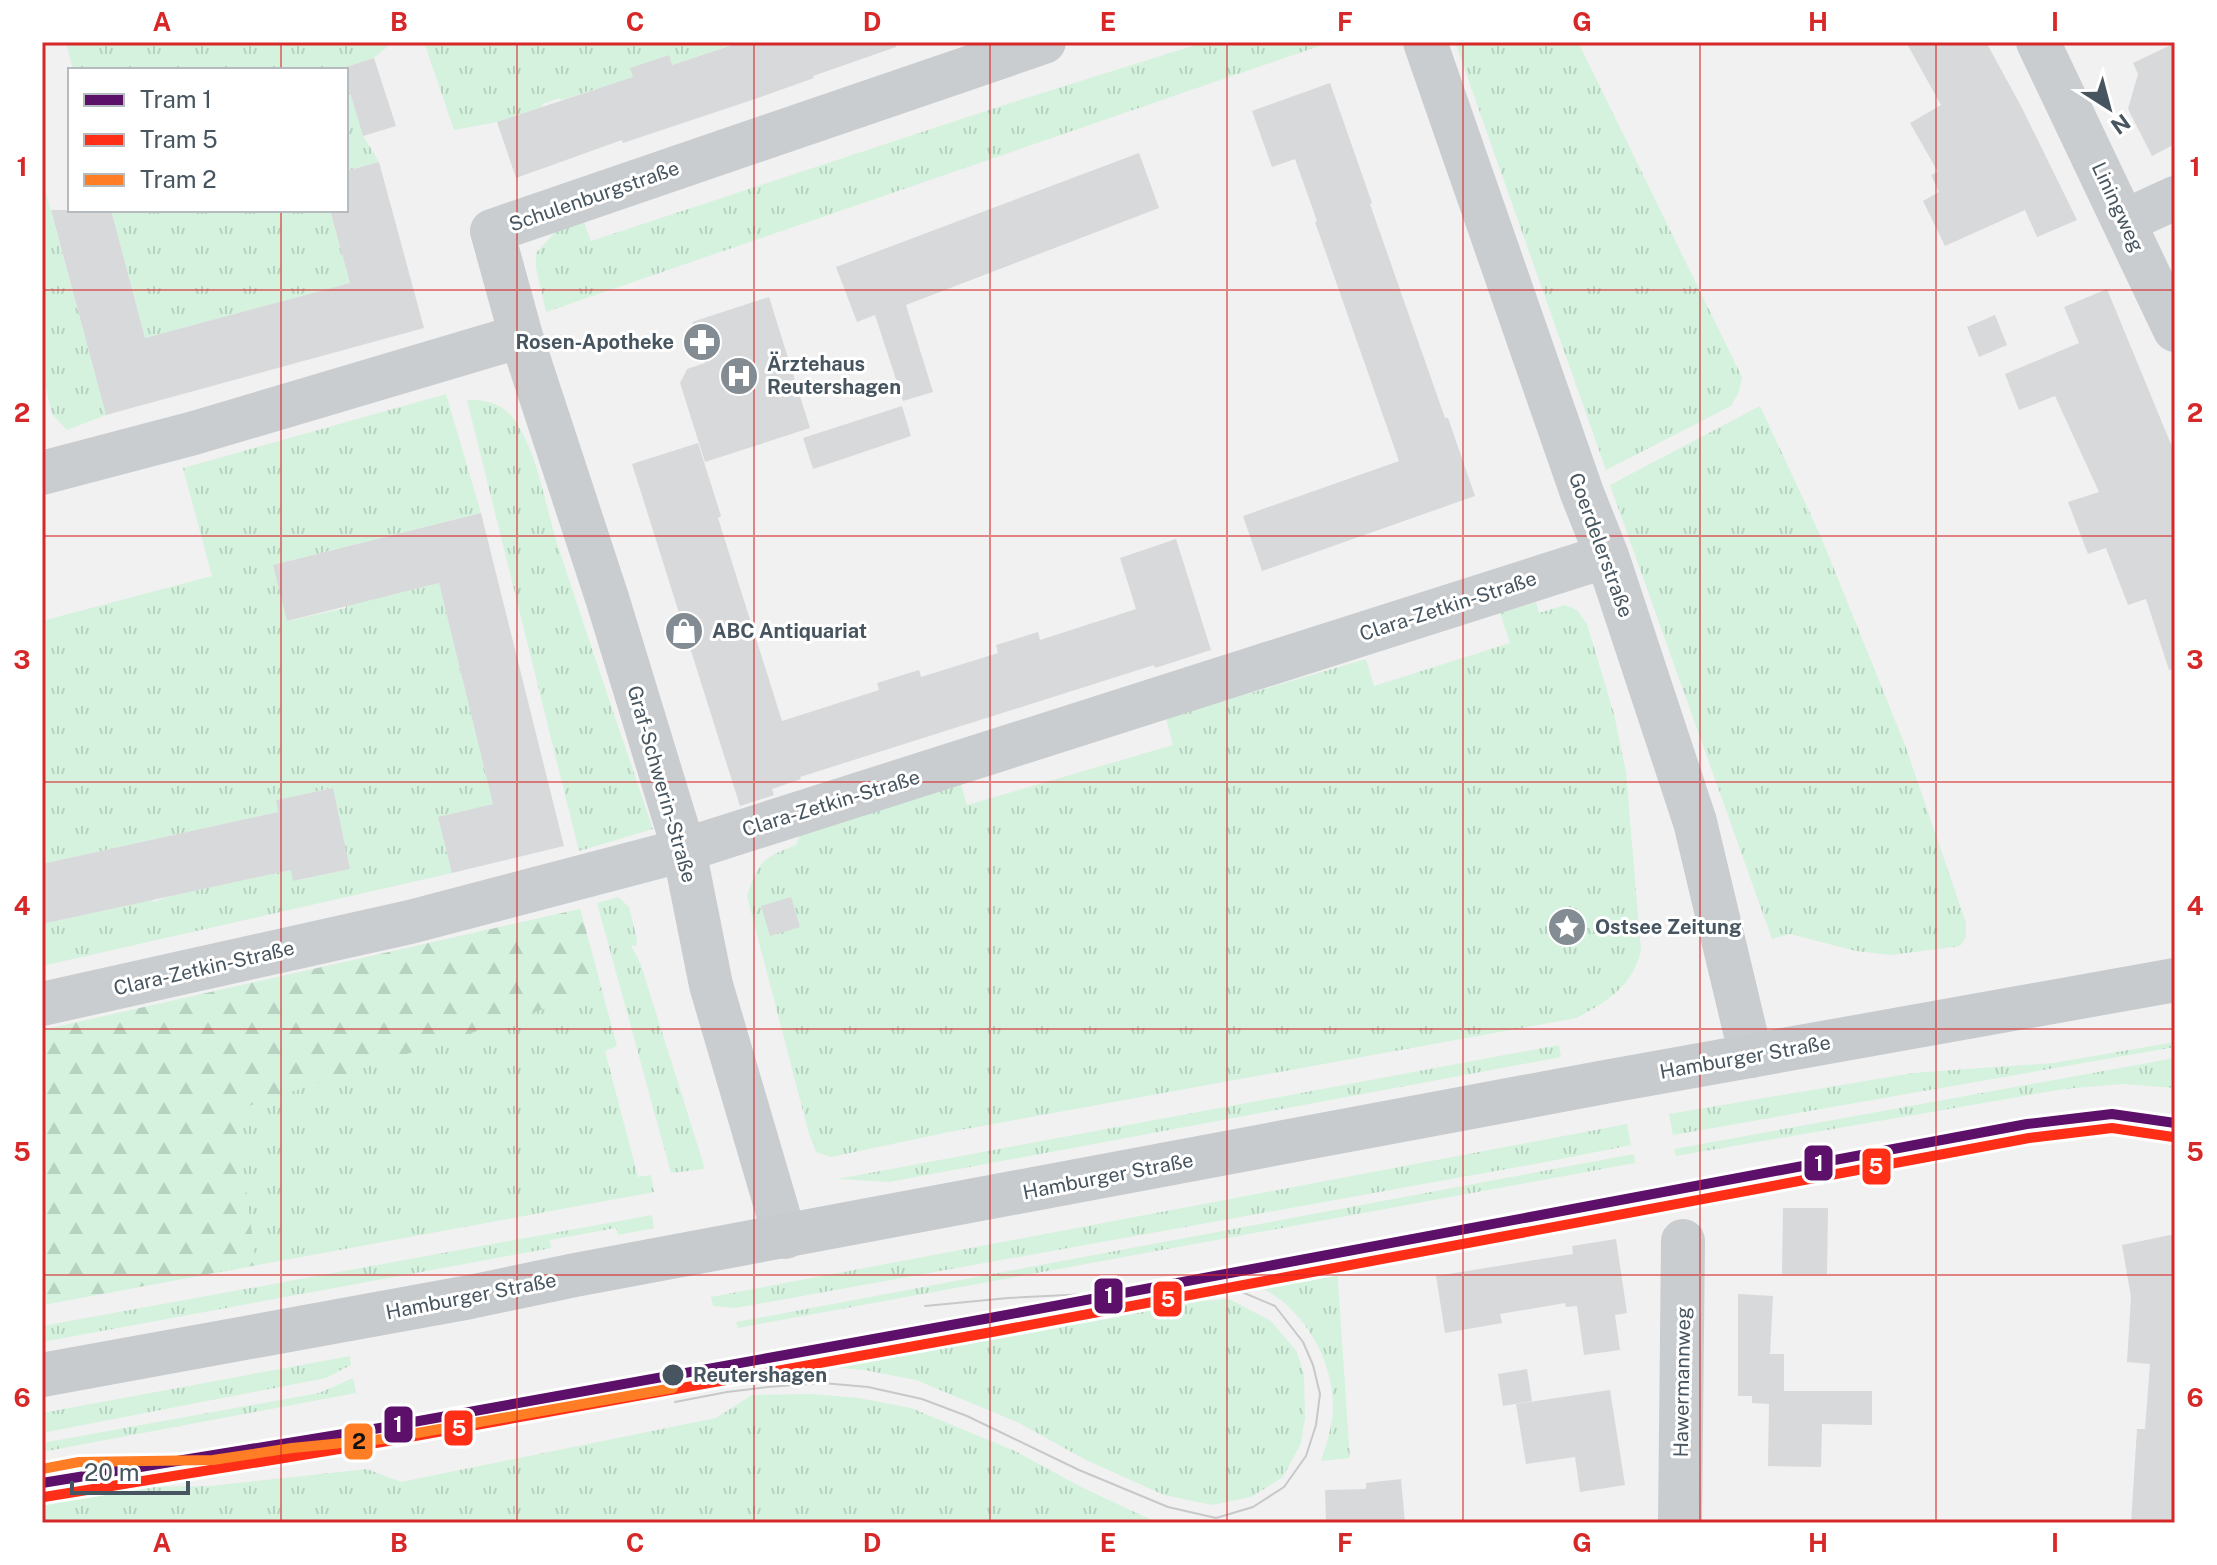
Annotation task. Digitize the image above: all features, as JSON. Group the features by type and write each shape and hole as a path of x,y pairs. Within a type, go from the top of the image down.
{"main road":[{"name":"Hamburger Straße","path":"42,1375 1610,1081 2175,980"}],"street":[{"name":"Schulenburgstraße","path":"521,336 492,231 959,56 1044,42"},
{"name":"Goerdelerstraße","path":"1425,42 1582,493 1589,562 1695,822 1751,1056"},
{"name":"Liningweg","path":"2038,42 2175,330"},
{"path":"2125,221 2175,198"},
{"path":"42,473 194,433 521,336"},
{"name":"Graf-Schwerin-Straße","path":"521,336 608,601 684,850 711,985 785,1237"},
{"name":"Clara-Zetkin-Straße","path":"42,1004 410,922 684,850 1589,562"},
{"name":"Hawermannweg","path":"1680,1523 1683,1241"}],"green space":[{"path":"66,42 393,42 374,58 343,68 72,68"},
{"path":"424,42 726,42 728,46 672,65 668,55 631,68 634,78 606,88 560,98 497,122 454,130"},
{"path":"1205,42 1331,42 546,312 536,268 536,253 562,225 582,217 591,241"},
{"path":"1455,42 1578,42 1742,377 1739,392 1731,406 1606,470"},
{"path":"348,86 363,136 379,162 348,170"},
{"path":"42,178 106,415 67,430 52,414 42,371"},
{"path":"112,212 331,212 350,283 145,338"},
{"path":"446,394 481,513 273,565 288,621 439,583 493,804 438,817 452,873 42,966 42,924 291,870 294,881 350,869 332,788 276,800 278,812 42,864 42,621 212,576 183,468"},
{"path":"467,400 490,402 502,408 513,418 526,439 558,546 653,829 579,851"},
{"path":"1760,406 1821,537 1905,745 1966,923 1966,937 1960,946 1891,955 1856,951 1790,934 1772,939 1610,485"},
{"path":"1536,602 1539,613 1565,605 1577,610 1587,624 1614,714 1626,772 1641,951 1625,984 1608,999 1577,1018 949,1132 831,1157 816,1152 747,896 759,868 768,858 796,845 804,824 959,779 967,805 1173,745 1166,718 1366,659 1374,686 1510,643 1500,613"},
{"path":"618,897 629,907 637,940 636,946 631,945 641,965 705,1169 671,1173 597,903"},
{"path":"580,909 617,1046 605,1051 638,1177 651,1175 654,1192 42,1305 42,1031"},
{"path":"580,909 602,990 236,1110 256,1265 42,1305 42,1030"},
{"path":"2175,1042 2175,1047 1673,1135 1669,1114 1913,1073 2053,1063"},
{"path":"1559,1045 1561,1057 889,1182 837,1179"},
{"path":"2175,1058 2175,1088 2123,1084 2064,1089 1676,1156 1674,1149"},
{"path":"1627,1124 1631,1145 1546,1162 735,1308 713,1306 711,1297"},
{"path":"1634,1154 1635,1163 738,1328 736,1322"},
{"path":"652,1215 654,1228 618,1235 616,1228 550,1240 551,1248 42,1342 42,1326"},
{"path":"1337,1267 1350,1458 1321,1461 1333,1411 1326,1364 1312,1336 1293,1312 1278,1298 1249,1281"},
{"path":"1229,1299 1271,1321 1297,1352 1304,1375 1305,1418 1301,1443 1283,1477 1251,1497 1212,1505 1164,1495 1086,1460 1019,1423 916,1380 864,1370 816,1366 1119,1307"},
{"path":"350,1356 351,1365 326,1378 42,1433 42,1413"},
{"path":"353,1378 356,1393 42,1452 42,1443 319,1393"},
{"path":"811,1394 859,1398 911,1408 1015,1451 1081,1487 1158,1523 42,1523 42,1496 85,1488 210,1486 367,1469 401,1482 716,1418 752,1395"}],"building":[{"path":"741,42 895,42 896,47 758,98 623,143 622,140 516,178 497,122 633,77 630,68 669,55 672,65"},
{"path":"1906,42 1986,42 2077,220 2037,237 2025,210 1945,246 1923,201 1939,192 1931,175 1938,172 1910,123 1941,105"},
{"path":"2175,43 2175,144 2152,156 2128,109 2138,74 2133,63"},
{"path":"374,58 396,126 363,136 348,86 348,68 343,68"},
{"path":"1330,83 1445,418 1448,418 1475,496 1262,571 1243,516 1399,461 1295,159 1272,167 1252,111"},
{"path":"1139,153 1159,208 906,305 933,392 903,401 875,315 857,322 836,267"},
{"path":"379,162 424,328 106,415 51,210 112,212 145,338 350,283 331,212 348,212 348,170"},
{"path":"2107,289 2175,454 2175,669 2169,670 2146,599 2128,605 2106,548 2088,554 2068,502 2099,492 2055,396 2019,410 2005,374 2079,343 2064,307"},
{"name":"Ärztehaus Reutershagen","path":"769,297 810,428 705,462 680,383 687,369 705,363 692,322"},
{"path":"1995,315 2007,345 1979,357 1967,327"},
{"path":"902,406 911,436 813,469 803,438"},
{"path":"698,443 721,516 718,518 782,721 879,690 877,683 919,670 921,677 998,653 996,645 1038,632 1040,640 1136,609 1120,558 1176,539 1211,650 1155,668 1154,665 800,777 772,789 774,795 740,806 632,464"},
{"path":"481,513 564,846 452,873 438,817 493,804 439,583 287,621 273,565"},
{"path":"333,788 350,869 293,881 291,870 42,924 42,864 278,812 276,800"},
{"path":"791,897 800,927 770,936 761,906"},
{"path":"1783,1208 1828,1208 1827,1274 1782,1274"},
{"path":"2175,1234 2174,1523 2131,1523 2137,1429 2145,1429 2150,1364 2127,1362 2131,1297 2122,1245"},
{"path":"1616,1239 1627,1313 1615,1315 1620,1350 1584,1355 1577,1306 1566,1307 1565,1303 1500,1314 1502,1323 1445,1333 1436,1276 1573,1254 1572,1246"},
{"path":"1738,1294 1773,1296 1770,1354 1784,1354 1784,1391 1872,1391 1872,1425 1822,1424 1821,1467 1768,1466 1769,1404 1752,1403 1752,1396 1738,1396"},
{"path":"1527,1369 1532,1401 1503,1406 1498,1374"},
{"path":"1610,1390 1625,1485 1580,1492 1575,1457 1526,1464 1516,1404"},
{"path":"1401,1479 1405,1523 1326,1523 1325,1490 1366,1489 1366,1483"}],"tram line":[{"name":"1","path":"42,1483 380,1428 990,1318 2027,1124 2112,1114 2175,1123"},
{"name":"5","path":"44,1497 382,1442 992,1332 2029,1138 2112,1128 2173,1137"},
{"path":"675,1402 768,1387 823,1383 868,1387 922,1399 967,1416 1079,1470 1168,1507 1216,1518 1253,1507 1284,1487 1306,1456 1316,1425 1320,1394 1303,1342 1275,1306 1230,1287 1008,1298 925,1306"},
{"name":"2","path":"42,1469 79,1462 213,1460 383,1439 673,1388"}],"place":[{"name":"Rosen-Apotheke","path":"702,342"},
{"name":"Ärztehaus Reutershagen","path":"739,376"},
{"name":"ABC Antiquariat","path":"684,631"},
{"name":"Ostsee Zeitung","path":"1567,927"},
{"name":"Reutershagen","path":"673,1375"}]}
